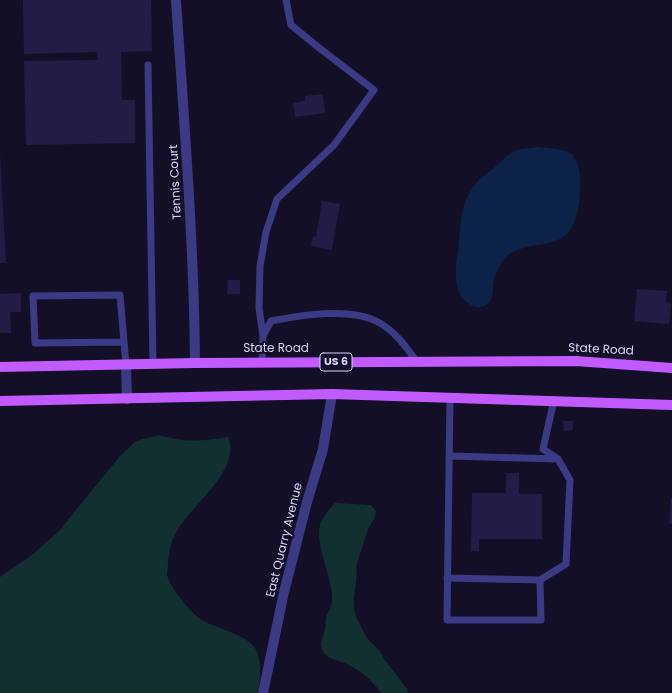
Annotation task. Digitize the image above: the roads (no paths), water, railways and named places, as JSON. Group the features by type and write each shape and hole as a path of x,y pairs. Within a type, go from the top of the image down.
{"main road":[{"name":"State Road","path":"0,367 262,362 576,361 672,368"},
{"path":"0,401 332,394 672,405"}],"street":[{"name":"Tennis Court","path":"176,0 195,300 195,363"},
{"path":"126,365 127,399"},
{"name":"East Quarry Avenue","path":"263,693 284,592 307,502 323,449 332,394"}],"lane":[{"path":"262,362 263,336 259,308 260,266 266,232 277,199 334,145 374,90 318,48 291,25 286,0"},
{"path":"148,65 153,364"},
{"path":"124,342 35,343 33,296 120,296 124,342 126,365"},
{"path":"263,336 272,321 294,317 351,313 378,322 402,341 417,362"},
{"path":"450,397 447,620 541,620 540,580"},
{"path":"447,578 540,580 566,564 570,480 558,459 543,449 554,400"},
{"path":"449,456 558,459"}],"water":[{"path":"539,147 568,152 576,161 579,170 580,195 575,220 571,230 565,236 552,242 524,248 507,256 501,263 495,275 491,299 485,306 473,306 462,297 456,280 461,222 465,202 470,191 478,181 509,154 521,149"}]}
